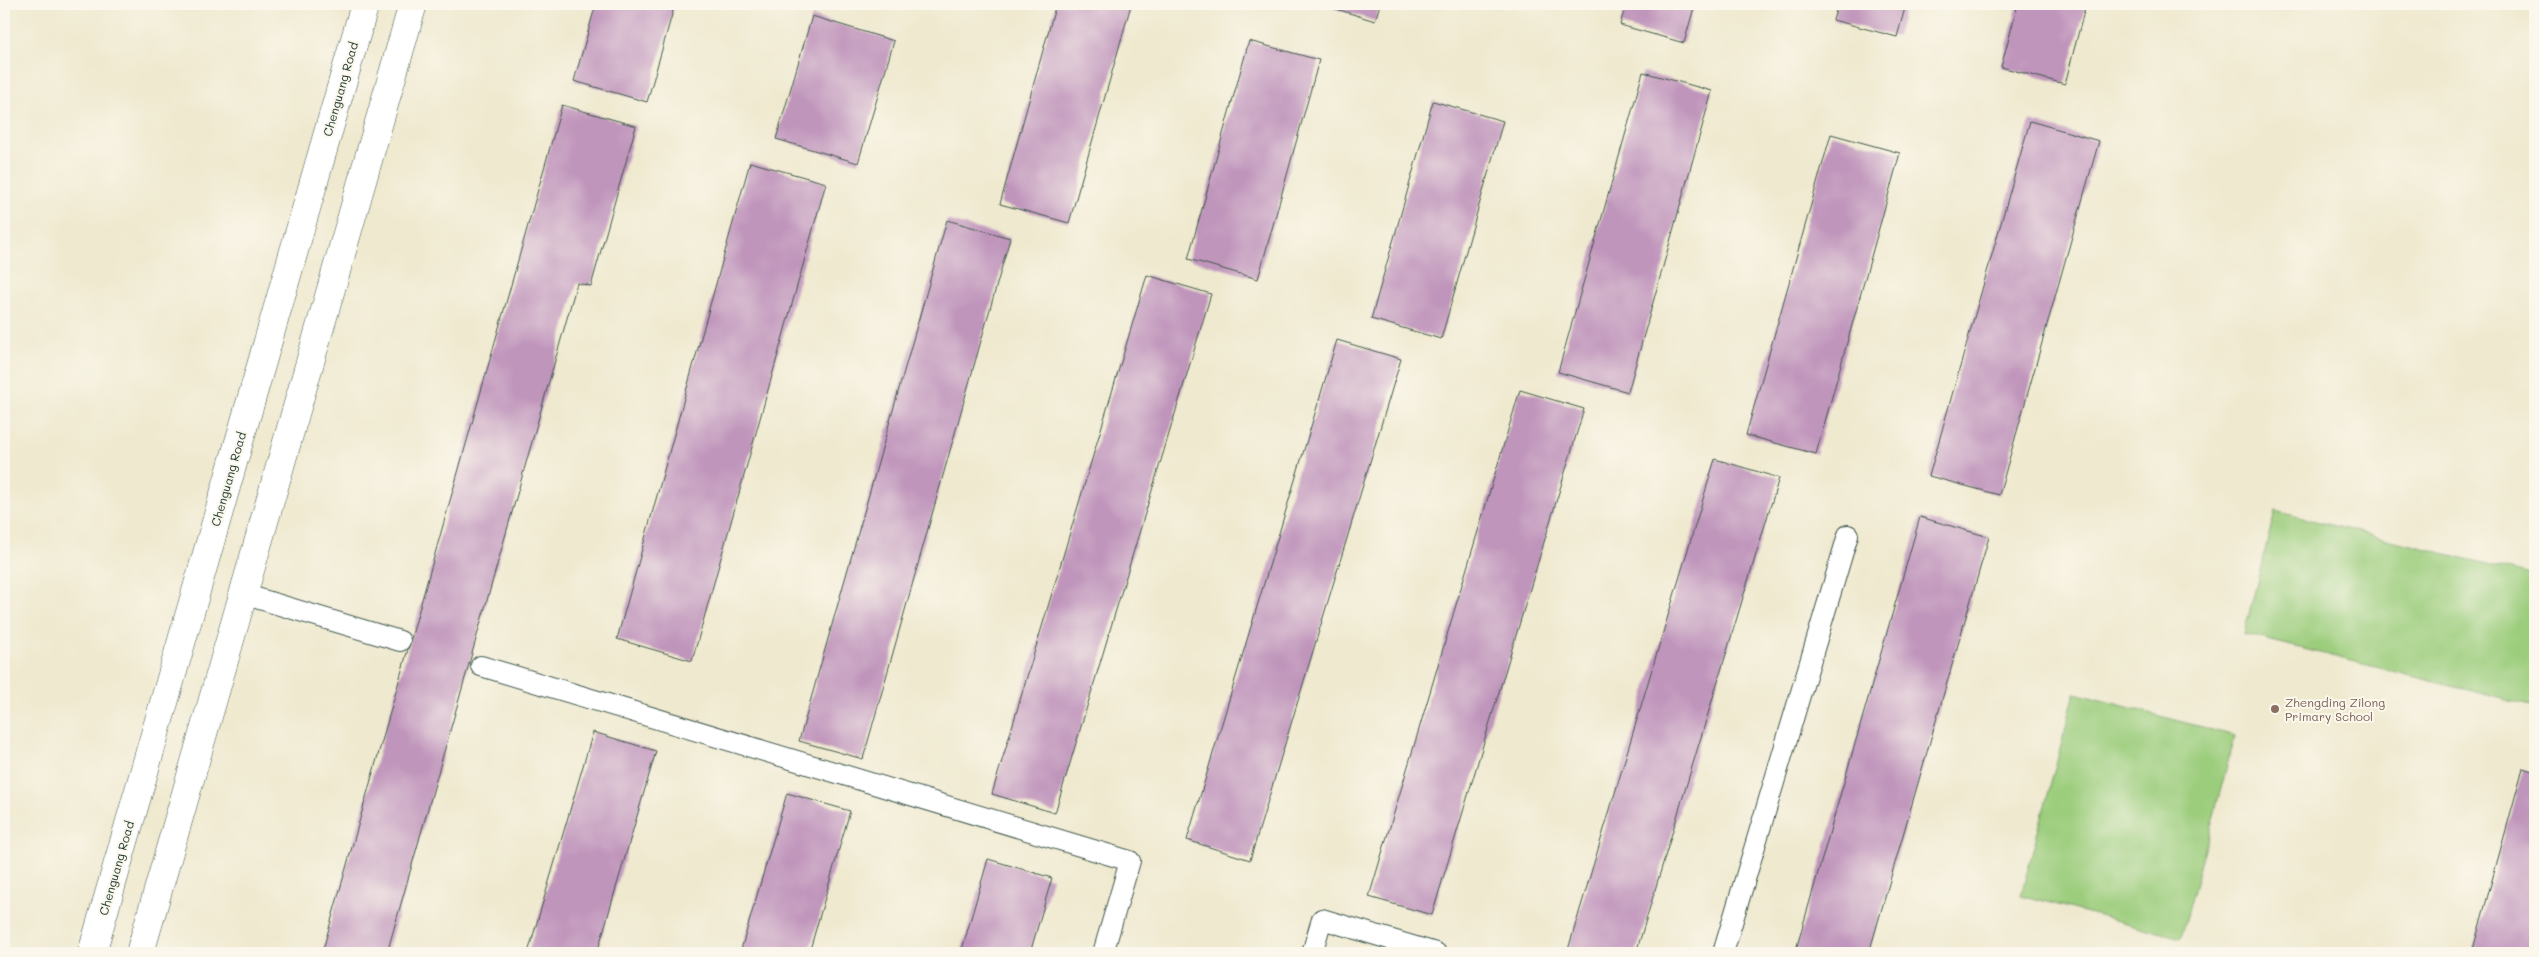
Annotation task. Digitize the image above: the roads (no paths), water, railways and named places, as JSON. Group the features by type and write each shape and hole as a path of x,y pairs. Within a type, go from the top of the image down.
{"main road":[{"name":"Chenguang Road","path":"92,953 365,4"},
{"path":"140,953 413,4"}],"lane":[{"path":"1723,953 1848,535"},
{"path":"243,594 400,641"},
{"path":"481,666 1130,861 1103,953"},
{"path":"1312,953 1322,919 1436,953"}],"place":[{"name":"Zhengding Zilong Primary School","path":"2275,709"}]}
